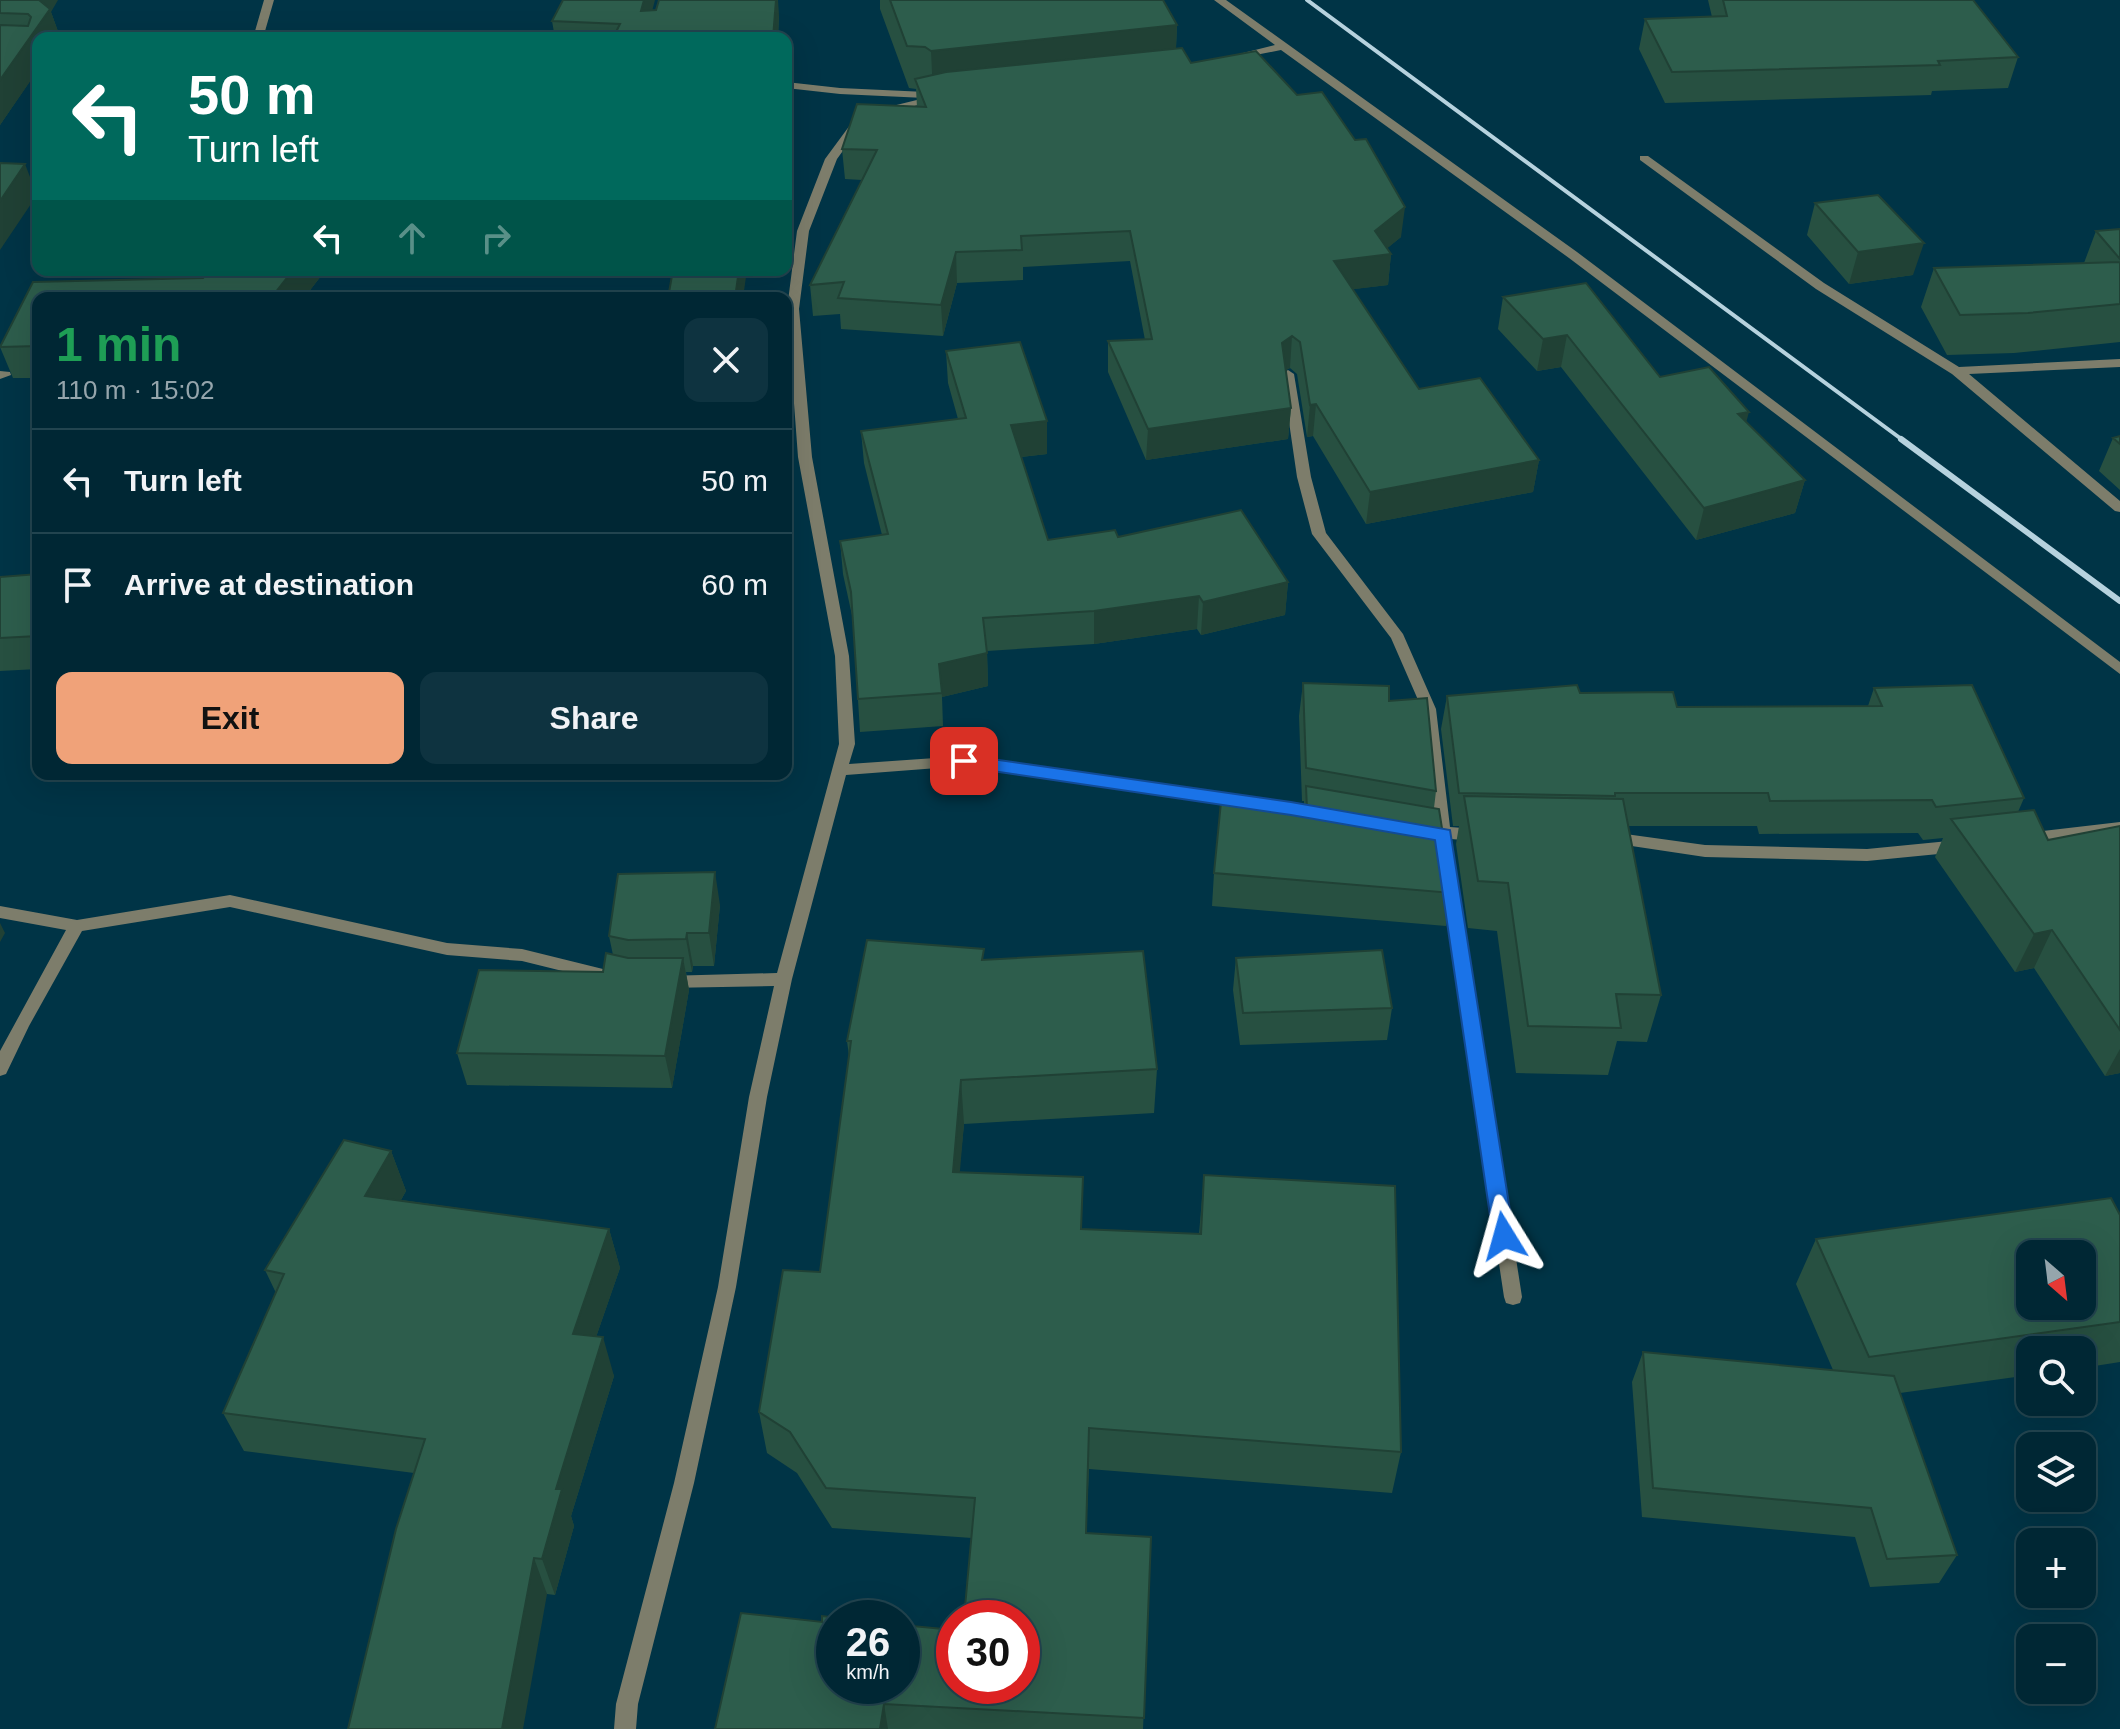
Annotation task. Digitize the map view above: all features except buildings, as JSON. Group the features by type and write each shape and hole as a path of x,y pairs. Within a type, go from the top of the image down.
{"street":[{"path":"260,32 269,0"},
{"path":"1219,0 1573,255 2120,669"},
{"path":"1227,60 1283,46"},
{"path":"792,86 947,96 876,112"},
{"path":"792,322 803,231 831,159 862,116 840,91"},
{"path":"1644,158 1820,286 1957,371 2120,508"},
{"path":"625,1729 627,1704 684,1483 727,1287 758,1097 784,979 847,744 842,656 805,457 792,344"},
{"path":"1957,371 2120,363"},
{"path":"1288,374 1304,477 1319,534 1398,637 1429,709 1443,835 1513,1297"},
{"path":"840,770 964,761 1322,814"},
{"path":"2007,840 2120,828"},
{"path":"1413,830 1443,835 1489,836"},
{"path":"1596,838 1705,851 1867,855 1976,844"},
{"path":"0,912 77,926 230,901 447,949 522,955 642,982 784,979"},
{"path":"0,1069 77,926"}],"railway":[{"path":"1307,0 1904,441"},
{"path":"1901,439 2120,601"}],"route":[{"path":"964,761 1291,808 1443,835 1504,1236"}]}
